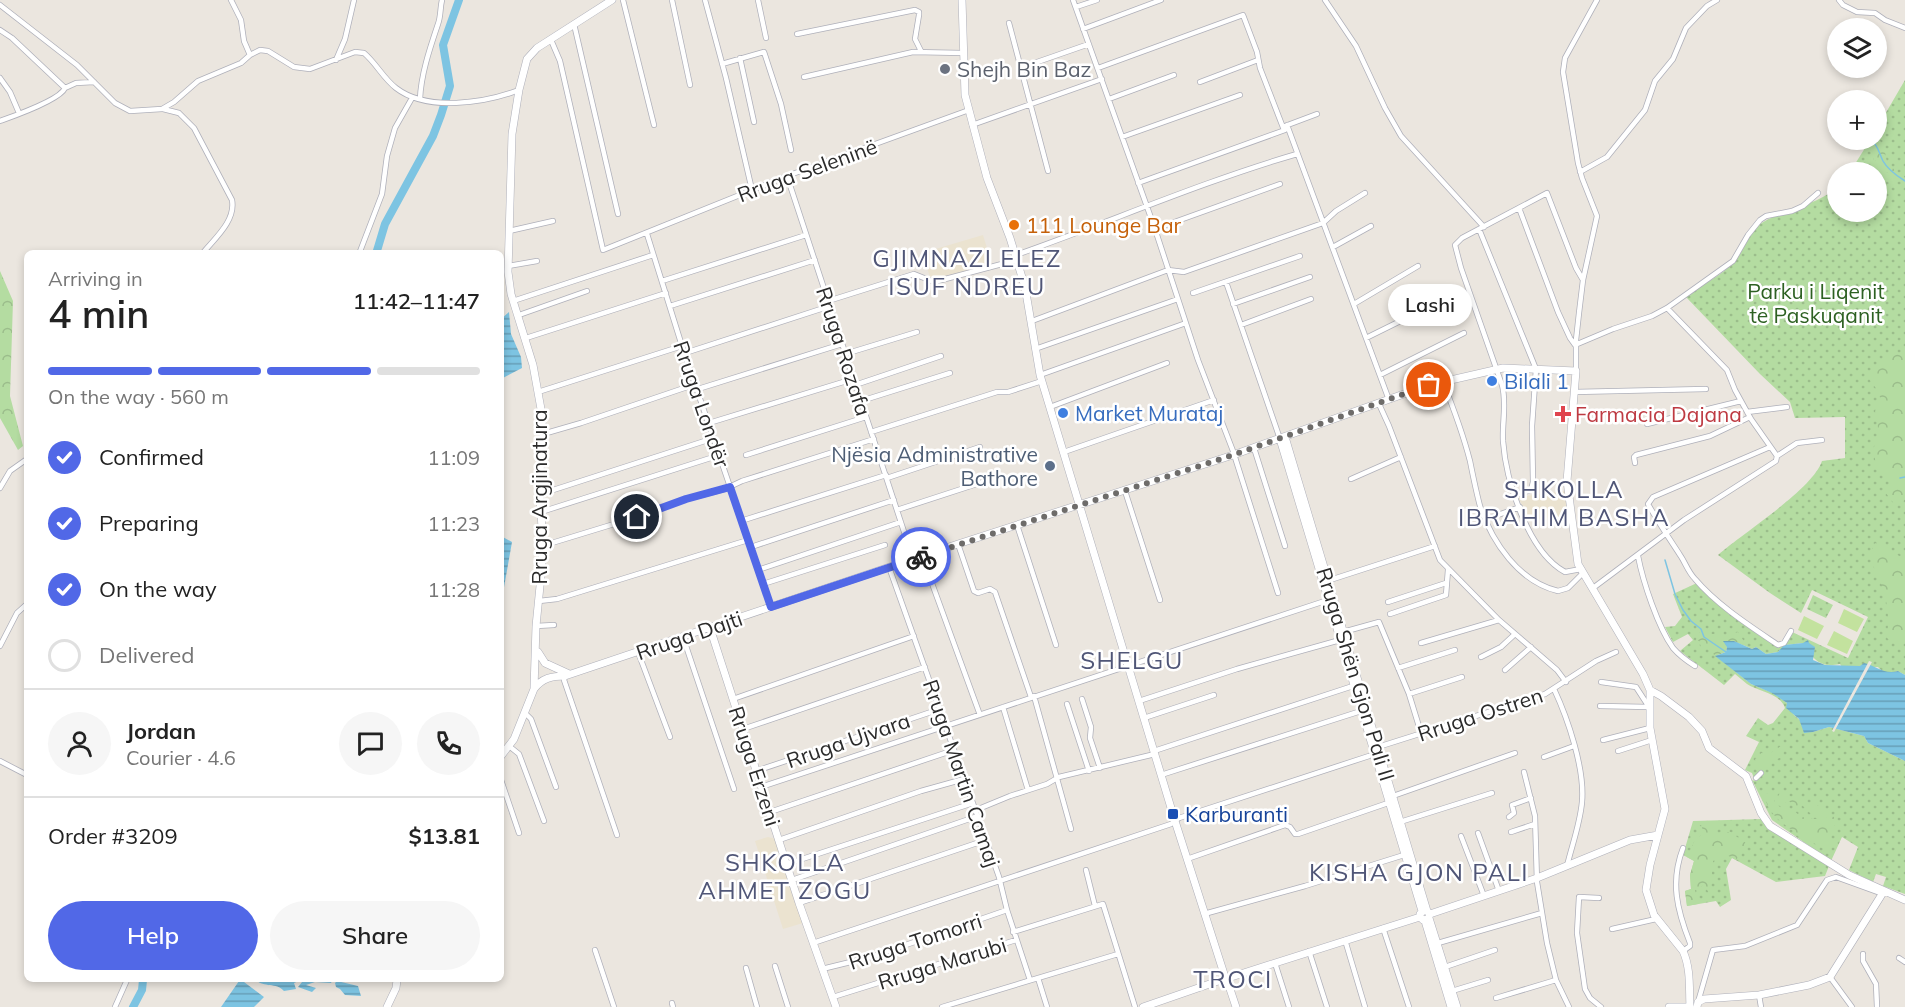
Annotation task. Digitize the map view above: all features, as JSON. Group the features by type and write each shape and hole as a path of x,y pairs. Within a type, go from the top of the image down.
{"street":[{"path":"231,0 241,20 244,41 250,55"},
{"path":"336,60 345,39 354,0"},
{"path":"420,99 422,78 439,23 442,0"},
{"name":"Rruga Argjinatura","path":"534,689 542,546 539,493 543,434 538,392 526,338 513,301 509,281 512,134 524,66 530,55 537,48 612,0"},
{"path":"623,0 654,125"},
{"path":"672,0 690,85"},
{"path":"705,0 752,190"},
{"path":"758,0 766,38"},
{"path":"962,0 964,82 972,125 987,178 1025,287 1041,378 1186,859 1236,1007"},
{"path":"1073,0 1155,229 1278,593"},
{"path":"1076,7 1097,0"},
{"path":"1083,29 1161,0"},
{"path":"1325,0 1356,46 1401,136 1482,228 1536,369 1532,426 1533,482 1531,490 1515,495"},
{"path":"1597,0 1563,65 1563,82 1580,172 1597,216 1583,280 1575,345 1576,370 1567,481 1575,552 1582,571 1643,674 1650,690 1650,728 1665,801 1664,814 1647,883 1650,908 1656,919 1683,951 1689,973 1690,1007 1669,1007"},
{"path":"1580,172 1606,157 1645,110 1655,81 1673,59 1686,28 1707,6 1718,0"},
{"path":"1839,0 1843,5 1857,12 1875,14 1905,28"},
{"path":"0,5 77,65 106,96 123,109 138,112 162,109 179,113"},
{"path":"797,34 915,10 919,15 915,39 921,51"},
{"path":"1098,68 1243,15 1258,60 1298,154 1389,400"},
{"path":"1009,23 1048,171"},
{"path":"574,24 618,214"},
{"path":"0,30 12,38 65,88"},
{"name":"Rruga Seleninë","path":"551,40 560,61 603,250 787,176 969,110"},
{"path":"1020,68 1089,44"},
{"path":"162,109 174,102 198,81 241,63 250,55 264,50 302,69 317,68 355,52 364,53 394,86 412,98 472,103 519,90"},
{"path":"804,76 921,51 963,53"},
{"path":"722,63 764,52 785,120 791,150"},
{"path":"740,58 754,122"},
{"path":"1200,82 1258,60"},
{"path":"1109,99 1174,75"},
{"path":"0,78 10,92 19,114"},
{"path":"972,125 1102,79"},
{"path":"0,121 63,93 65,88 76,82 94,82"},
{"path":"1122,137 1240,95"},
{"path":"361,250 382,194 387,156 393,136 401,115 412,98"},
{"path":"174,102 179,113 199,137 233,204 229,219 205,250"},
{"path":"1138,183 1317,114"},
{"path":"685,353 914,274 934,282 1016,257 1146,205 1253,166 1298,154"},
{"name":"Rruga Rozafa","path":"787,176 913,559"},
{"path":"1155,229 1280,184"},
{"path":"1032,321 1168,270 1184,272 1323,223 1336,211 1365,193"},
{"path":"1582,571 1565,572 1548,558 1534,540 1515,495 1505,454 1503,426 1505,394 1455,245 1458,241 1547,193 1576,268 1583,280"},
{"path":"1575,345 1667,309 1733,261 1760,220 1766,216 1792,211 1803,206 1818,193"},
{"path":"1519,208 1558,312 1575,345"},
{"path":"509,231 553,221"},
{"path":"1333,247 1371,226"},
{"name":"Rruga Londër","path":"647,234 682,346 771,607"},
{"path":"662,281 806,235"},
{"path":"513,301 653,255"},
{"path":"1193,293 1300,256"},
{"path":"670,306 815,260"},
{"path":"508,266 537,261"},
{"path":"1354,304 1418,266"},
{"path":"1233,304 1310,278"},
{"path":"1226,282 1283,438"},
{"path":"519,315 588,291"},
{"path":"526,338 666,293"},
{"path":"1366,338 1455,294"},
{"path":"1035,350 1178,299"},
{"path":"1241,325 1311,299"},
{"path":"1667,309 1727,370 1749,415 1777,456"},
{"path":"871,432 997,392 1008,392 1186,323"},
{"path":"845,354 917,332"},
{"path":"1380,375 1464,333"},
{"path":"543,434 842,344"},
{"path":"538,392 682,346"},
{"path":"855,385 941,356"},
{"path":"1050,407 1167,363"},
{"name":"Rruga Dajti","path":"546,679 568,675 958,544 1080,506 1254,448 1443,381 1480,375 1497,369 1576,370"},
{"path":"861,401 950,373"},
{"path":"709,423 853,379"},
{"path":"1443,381 1469,459 1481,508 1512,564 1541,585 1561,591 1568,588 1582,571"},
{"path":"1574,392 1706,389"},
{"path":"1064,452 1214,400"},
{"path":"1647,424 1741,401"},
{"path":"1379,404 1440,560 1499,620 1557,670 1566,682"},
{"path":"1635,463 1636,455 1710,436 1749,415 1787,407"},
{"path":"747,455 867,417"},
{"path":"539,493 714,438"},
{"name":"Rruga Shën Gjon Pali II","path":"1283,438 1343,632 1376,750 1388,804 1425,915 1438,944 1457,1007"},
{"name":"Rruga Shën Gjon Pali II","path":"1283,438 1353,686 1393,796 1451,1007"},
{"path":"542,546 874,439"},
{"path":"1593,588 1684,519 1748,478 1767,469 1776,461 1777,456 1797,443 1822,440"},
{"path":"744,520 980,447"},
{"path":"1770,447 1653,497 1648,504 1695,580 1778,645 1784,643 1791,631"},
{"path":"1254,448 1285,546"},
{"path":"540,512 720,455"},
{"path":"1351,479 1401,457"},
{"path":"0,489 10,471 24,461"},
{"path":"897,510 989,480"},
{"path":"1125,491 1160,600"},
{"path":"751,547 894,500"},
{"path":"1487,519 1520,507"},
{"path":"758,570 901,522"},
{"path":"1017,525 1056,645"},
{"path":"539,601 557,599 748,540"},
{"path":"958,544 974,591 978,593 990,589 995,592 1033,697 1071,829"},
{"path":"764,584 885,545"},
{"path":"1328,581 1434,546"},
{"path":"922,556 980,715"},
{"path":"1638,556 1646,587 1670,642 1674,649 1695,666"},
{"name":"Rruga Martin Camaj","path":"889,567 976,810 1030,980"},
{"path":"1390,614 1443,597 1448,592 1446,583 1448,570"},
{"path":"1388,602 1446,583"},
{"path":"761,787 1328,600"},
{"path":"0,646 17,613 24,607"},
{"path":"1421,643 1499,620"},
{"path":"1343,632 1379,622 1409,694 1421,733"},
{"path":"536,626 554,625"},
{"name":"Rruga Erzeni","path":"710,628 836,1007"},
{"path":"1481,657 1501,646 1515,634"},
{"path":"733,699 914,636"},
{"path":"683,637 734,789"},
{"path":"1139,701 1237,669 1340,640"},
{"path":"1505,670 1531,647"},
{"path":"504,752 525,713 534,689 552,673 537,650"},
{"path":"1398,668 1455,650"},
{"path":"638,652 670,737"},
{"name":"Rruga Ostren","path":"813,943 999,882 1421,733 1518,703 1554,689 1596,661 1616,652"},
{"path":"546,679 537,676 535,671 540,664 547,664 568,675 564,680 617,835"},
{"path":"743,729 925,667"},
{"path":"1409,694 1462,676"},
{"path":"1601,682 1636,687 1649,707"},
{"path":"976,810 1054,782 1056,779 1154,752 1353,686"},
{"path":"1554,689 1574,746 1581,776 1582,800 1567,866"},
{"path":"1650,690 1689,717 1702,731 1709,748 1716,756 1746,776 1761,813 1770,826 1833,866 1883,892"},
{"path":"1144,718 1214,695"},
{"path":"1082,699 1091,727 1090,738 1100,768"},
{"path":"1650,699 1668,701"},
{"path":"1067,704 1089,771"},
{"path":"1600,706 1649,707"},
{"path":"1003,707 1028,790"},
{"name":"Rruga Ujvara","path":"756,771 940,709"},
{"path":"1161,775 1361,711"},
{"path":"525,713 531,718 556,787"},
{"path":"1603,740 1650,728"},
{"path":"1618,751 1652,740"},
{"path":"509,746 519,754 544,821"},
{"path":"1544,757 1574,746"},
{"path":"770,812 954,750"},
{"path":"1393,796 1515,753"},
{"path":"0,761 24,773"},
{"path":"1524,772 1535,824 1537,878 1542,913 1556,980 1569,1007"},
{"path":"1756,778 1761,773"},
{"path":"779,840 921,791 964,779"},
{"path":"504,789 519,833"},
{"path":"1400,822 1492,793"},
{"path":"1509,817 1514,815 1512,805 1531,798"},
{"path":"787,864 973,803"},
{"path":"1186,859 1285,825 1298,834 1388,804"},
{"path":"792,880 978,816"},
{"path":"1511,832 1535,824"},
{"path":"1478,833 1499,891"},
{"path":"1143,1007 1156,1005 1226,978 1499,891 1630,840 1658,834"},
{"path":"1461,836 1484,896"},
{"path":"800,903 986,840"},
{"path":"1683,848 1677,864 1675,889 1681,920 1690,946 1683,951"},
{"path":"1204,914 1404,855"},
{"path":"1086,870 1095,906"},
{"path":"1697,1004 1713,950 1745,946 1797,925 1827,880 1832,878 1851,881 1905,900"},
{"path":"1697,1004 1704,999 1759,995 1809,985 1830,977 1883,892"},
{"path":"1599,898 1580,897 1577,924 1585,989 1590,998 1601,1007"},
{"path":"1013,932 1103,904 1135,1007"},
{"name":"Rruga Tomorri","path":"822,969 871,957 1006,910"},
{"path":"1438,944 1542,913"},
{"path":"1612,929 1656,919"},
{"path":"1383,928 1409,1007"},
{"name":"Rruga Marubi","path":"832,997 1016,940"},
{"path":"1345,940 1365,1007"},
{"path":"595,950 614,1007"},
{"path":"1445,967 1495,950"},
{"path":"1309,951 1327,1007"},
{"path":"942,1007 1118,954"},
{"path":"1863,954 1866,968 1876,984 1877,1007"},
{"path":"1899,958 1905,962"},
{"path":"1275,963 1289,1007"},
{"path":"775,966 788,1007"},
{"path":"746,968 757,1007"},
{"path":"1830,977 1852,1007"},
{"path":"1038,978 1047,1007"},
{"path":"1452,991 1488,980"},
{"path":"1497,998 1556,980"},
{"path":"115,1007 126,982"},
{"path":"387,1007 397,982"},
{"path":"1759,995 1761,1007"}],"shaded area":[{"path":"983,235 992,264 931,280 922,253"},
{"path":"1565,491 1570,519 1551,524 1547,517 1530,521 1518,497"},
{"path":"768,837 776,839 803,923 783,929 755,841"}],"green space":[{"name":"Parku i Liqenit të Paskuqanit","path":"1905,80 1905,675 1898,671 1885,672 1878,667 1842,667 1840,664 1822,664 1814,658 1803,643 1785,645 1778,652 1766,654 1756,647 1752,649 1734,641 1716,656 1751,684 1773,693 1787,703 1794,715 1813,732 1829,727 1864,736 1868,743 1905,761 1905,894 1883,886 1886,877 1876,874 1873,882 1849,870 1858,847 1842,837 1831,861 1772,820 1752,780 1755,781 1752,773 1745,770 1759,742 1746,736 1758,718 1768,725 1773,723 1785,708 1779,699 1752,687 1735,674 1724,685 1680,651 1693,640 1688,634 1673,642 1665,627 1675,626 1682,617 1673,594 1697,583 1778,647 1785,644 1792,632 1848,658 1868,617 1812,590 1801,613 1718,555 1792,497 1816,472 1822,461 1845,458 1845,417 1795,418 1790,402 1685,296 1730,266 1760,224 1827,195 1827,222 1887,222 1887,162 1856,162 1864,150 1887,150 1887,111"},
{"path":"1874,150 1885,150 1887,162 1874,161"},
{"path":"1887,163 1902,174 1905,183 1890,180"},
{"path":"0,271 13,301 10,396 23,446 18,450 0,418"},
{"path":"1895,354 1905,355 1905,499 1900,505 1895,505 1885,492 1890,483 1888,476 1877,470 1873,448 1879,440 1875,411 1880,401 1879,394 1869,377 1870,371"},
{"path":"1875,543 1905,559 1905,642 1892,642 1887,638 1888,614 1885,597 1871,555"},
{"path":"1813,595 1833,605 1826,618 1807,609"},
{"path":"1844,609 1864,619 1857,632 1838,623"},
{"path":"1804,616 1824,626 1817,639 1798,630"},
{"path":"1706,628 1711,634 1722,634 1724,638 1728,635 1731,637 1732,634 1738,632 1745,643 1743,645 1734,641 1724,641 1727,647 1726,652 1715,656 1708,647 1701,647 1699,641 1696,641 1699,629"},
{"path":"1834,631 1853,641 1847,654 1827,645"},
{"path":"1784,744 1783,757 1770,761 1759,770 1755,759 1761,753 1769,754"},
{"path":"1764,793 1772,796 1775,804 1784,809 1792,809 1803,817 1815,819 1834,817 1836,823 1830,834 1830,844 1824,849 1787,827 1772,812"},
{"path":"1780,793 1819,806 1827,812 1824,815 1812,815 1802,805 1794,806 1789,801 1780,805 1777,798"},
{"path":"1762,819 1829,866 1825,876 1776,882 1732,858 1726,869 1731,900 1720,907 1716,901 1687,906 1685,891 1691,889 1690,875 1694,861 1683,855 1693,821"},
{"path":"1693,821 1717,821 1719,823 1714,836 1724,830 1731,832 1747,845 1736,860 1725,854 1721,864 1713,861 1711,877 1709,876 1711,891 1709,893 1704,885 1695,890 1698,904 1687,906 1685,891 1691,889 1690,875 1694,861 1687,857 1691,854 1695,840 1704,833 1701,825 1696,827"}],"water":[{"path":"509,312 511,334 521,357 522,368 504,377 504,316"},
{"path":"504,538 512,542 504,587"},
{"path":"1808,640 1815,647 1813,660 1825,665 1860,666 1864,663 1885,671 1898,671 1905,675 1905,761 1868,743 1864,736 1829,727 1804,733 1799,719 1786,708 1787,703 1772,693 1751,684 1715,656 1726,652 1727,647 1723,641 1734,641 1752,649 1756,647 1766,654 1778,652 1784,645 1803,643"},
{"path":"238,982 244,982 264,997 254,1007 221,1007"},
{"path":"259,982 296,982 294,983 296,989 284,991 281,988"},
{"path":"302,982 315,982 306,985 316,988 312,992 298,987"},
{"path":"335,983 358,986 361,996 345,995"}],"pier":[{"path":"1869,661 1872,662 1834,732 1832,731"}],"waterway":[{"path":"377,250 385,224 433,136 441,115 450,86 443,45 459,0"},
{"path":"1878,150 1887,167 1905,181"},
{"path":"1900,478 1905,477"},
{"path":"1665,560 1675,594 1683,610 1701,629 1704,637 1726,652"},
{"path":"133,1007 142,990 143,982"}],"way so far":[{"path":"921,557 1233,455 1429,385"}],"place":[{"name":"Shejh Bin Baz","path":"945,69"},
{"name":"111 Lounge Bar","path":"1014,225"},
{"name":"Bilali 1","path":"1492,381"},
{"name":"Lashi","path":"1429,385"},
{"name":"Market Murataj","path":"1063,413"},
{"name":"Farmacia Dajana","path":"1563,414"},
{"name":"Njësia Administrative Bathore","path":"1050,466"},
{"name":"Karburanti","path":"1173,814"}],"district":[{"name":"GJIMNAZI ELEZ ISUF NDREU","path":"967,272"},
{"name":"SHKOLLA IBRAHIM BASHA","path":"1564,503"},
{"name":"SHELGU","path":"1132,660"},
{"name":"KISHA GJON PALI","path":"1419,872"},
{"name":"SHKOLLA AHMET ZOGU","path":"785,876"},
{"name":"TROCI","path":"1233,979"}],"route":[{"path":"637,517 686,499 730,487 771,607 921,557"}]}
